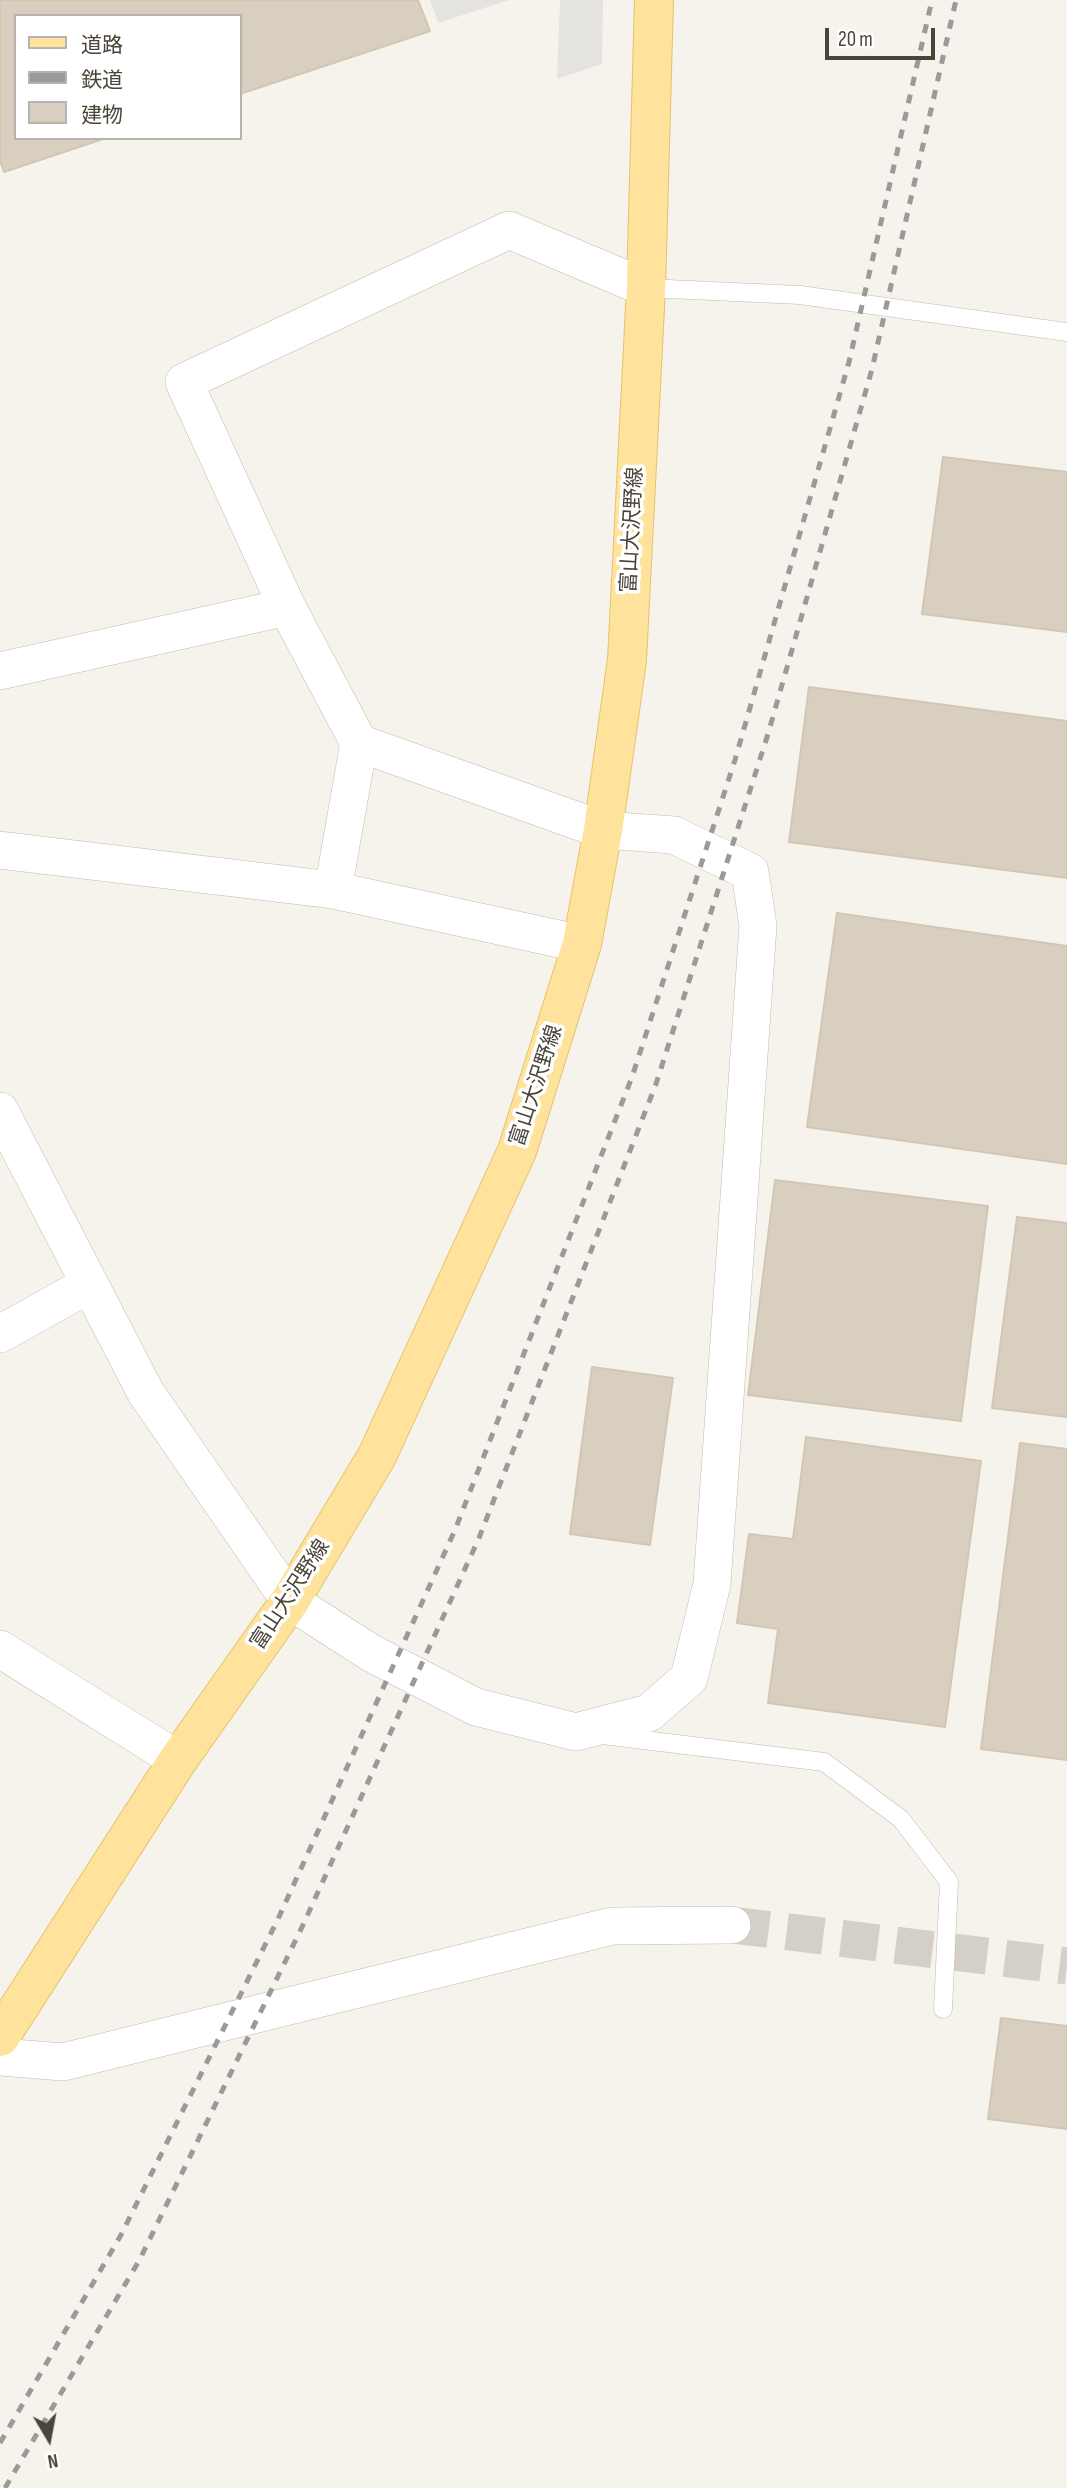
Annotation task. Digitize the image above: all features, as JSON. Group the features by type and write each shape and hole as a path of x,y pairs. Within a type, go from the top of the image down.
{"main road":[{"name":"富山大沢野線","path":"0,2038 178,1760 290,1601 377,1457 517,1151 582,943 603,830 627,660 646,288 654,0"}],"street":[{"path":"333,890 359,743 287,607 184,382 509,230 646,288"},
{"path":"0,671 287,607"},
{"path":"0,1111 146,1393 290,1601 371,1653 477,1707 576,1732 649,1713 689,1678 712,1584 758,926 750,872 674,835 603,830 359,743"},
{"path":"0,850 333,890 582,943"},
{"path":"0,1334 88,1284"},
{"path":"0,1649 178,1760"},
{"path":"0,2057 63,2062 612,1926 733,1925"}],"lane":[{"path":"646,288 800,295 1067,332"},
{"path":"576,1732 824,1762 901,1819 950,1882 943,2009"}],"shaded area":[{"path":"430,0 509,0 438,23"},
{"path":"560,0 603,0 602,64 557,79"}],"building":[{"path":"0,0 418,0 430,31 242,93 242,14 14,14 14,140 100,140 4,172 0,161"},
{"path":"943,457 1067,472 1067,632 922,614"},
{"path":"809,687 1067,721 1067,878 789,842"},
{"path":"837,913 1067,946 1067,1164 807,1127"},
{"path":"775,1180 988,1206 961,1421 748,1395"},
{"path":"1017,1217 1067,1223 1067,1417 992,1408"},
{"path":"592,1367 673,1378 650,1545 570,1534"},
{"path":"806,1437 981,1461 945,1727 768,1703 778,1629 737,1623 749,1534 793,1539"},
{"path":"1020,1443 1067,1449 1067,1760 981,1749"},
{"path":"1001,2018 1067,2026 1067,2129 988,2119"}],"tunnel":[{"path":"732,1925 1067,1966"}],"railway":[{"path":"0,2443 121,2235 278,1919 455,1530 632,1077 735,760 849,362 932,0"},
{"path":"5,2488 140,2259 303,1925 479,1538 656,1084 768,734 872,369 956,0"}]}
